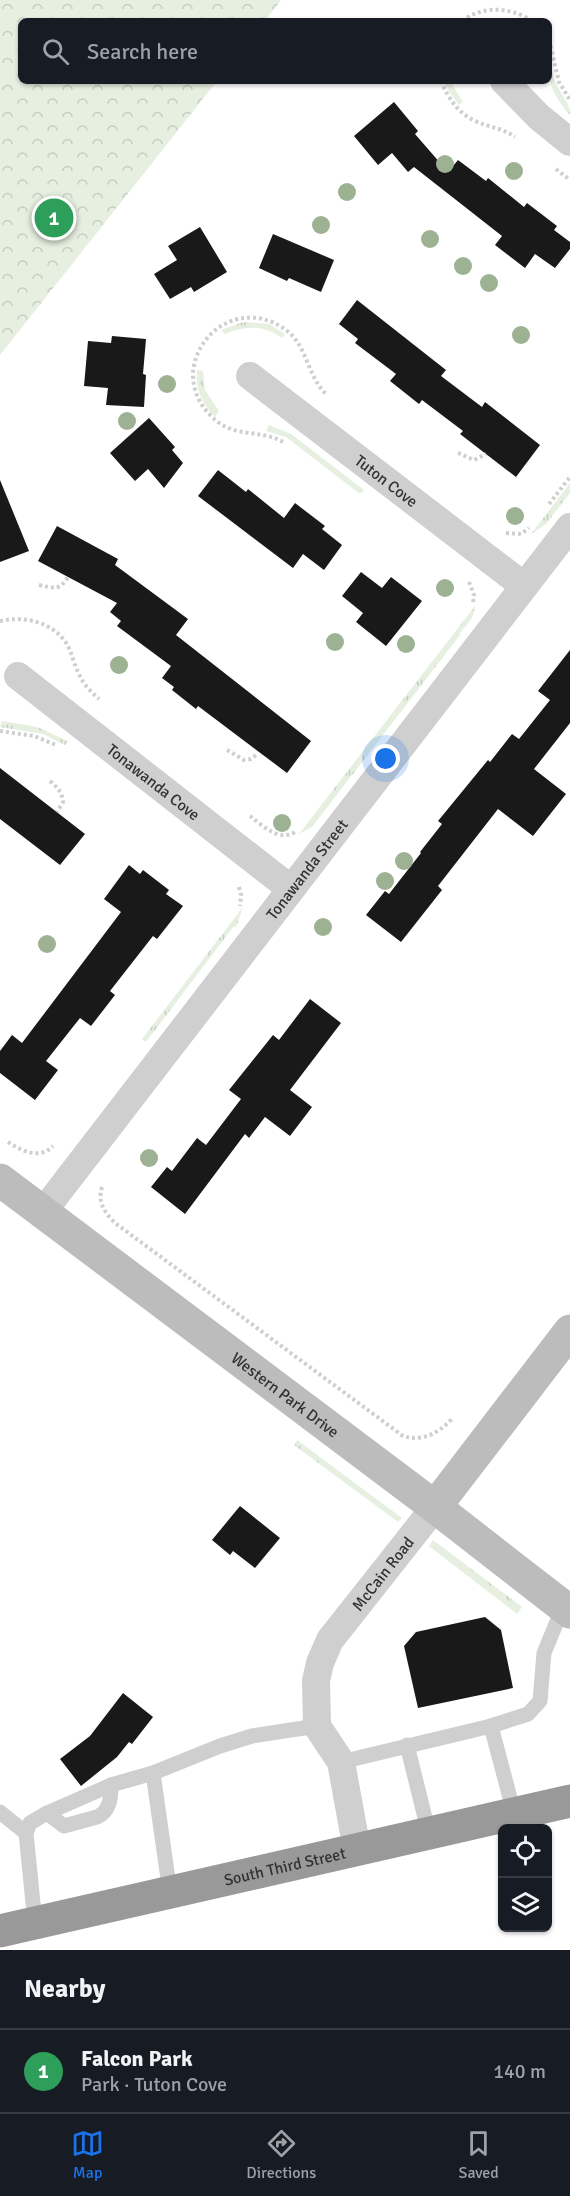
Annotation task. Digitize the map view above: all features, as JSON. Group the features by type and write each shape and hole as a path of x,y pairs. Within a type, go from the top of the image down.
{"highway":[{"name":"South Third Street","path":"0,1931 429,1834 514,1814 566,1798"}],"street":[{"path":"507,84 539,117 570,142"},
{"name":"Tuton Cove","path":"250,376 524,586"},
{"name":"Tonawanda Street","path":"42,1213 570,527"},
{"name":"Tonawanda Cove","path":"18,676 291,889"},
{"name":"Western Park Drive","path":"0,1180 567,1609"},
{"name":"McCain Road","path":"317,1726 316,1681 320,1663 330,1640 570,1331"},
{"path":"317,1726 341,1762 357,1850"}],"lane":[{"path":"341,1762 491,1726 528,1714 540,1701 544,1653 567,1609"},
{"path":"35,1923 26,1833 30,1823 47,1813 111,1785 153,1773 220,1746 252,1736 317,1726"},
{"path":"491,1726 514,1814"},
{"path":"407,1745 429,1834"},
{"path":"153,1773 170,1893"},
{"path":"47,1813 64,1826 102,1815 110,1804 111,1785"},
{"path":"0,1812 26,1833"}],"path":[{"path":"468,18 480,12 496,9 516,13 526,18"},
{"path":"552,53 559,82 570,100"},
{"path":"443,84 453,104 475,121 501,128 521,141"},
{"path":"552,166 570,180"},
{"path":"290,446 271,437 243,433 226,427 205,410 198,401 193,381 196,359 203,342 227,322 238,319 256,318 273,323 294,337 315,382 332,399"},
{"path":"458,453 474,460 486,454"},
{"path":"547,507 570,477"},
{"path":"501,530 508,535 521,534 534,523"},
{"path":"39,585 56,589 62,587 68,577"},
{"path":"466,580 474,595 469,608"},
{"path":"0,621 31,620 55,632 64,640 85,684 107,705"},
{"path":"0,731 34,736 63,750"},
{"path":"227,750 244,760 252,759 256,755"},
{"path":"50,781 62,795 63,802 57,812"},
{"path":"248,815 267,829 281,835 294,833 299,828"},
{"path":"234,914 241,904 241,895 236,883"},
{"path":"8,1142 28,1153 36,1154 50,1150 56,1144"},
{"path":"105,1180 100,1189 100,1197 106,1215 115,1223 387,1425 412,1439 431,1435 452,1419"}],"green space":[{"path":"0,0 281,0 267,18 18,18 18,84 215,84 0,355"},
{"path":"552,68 558,88 567,102 570,115 559,100 552,86"},
{"path":"446,84 452,84 463,102 459,105"},
{"path":"243,322 269,324 285,334 282,338 269,331 255,328 240,329 225,334 221,330"},
{"path":"197,370 203,371 205,390 219,411 215,417 200,395"},
{"path":"269,425 291,434 364,490 360,494 286,437 266,431"},
{"path":"570,483 570,493 546,524 531,534"},
{"path":"475,606 472,618 460,635 312,827 299,834"},
{"path":"2,721 37,727 68,741 65,745 43,734 0,727"},
{"path":"243,907 236,927 234,926 146,1042 142,1039"},
{"path":"297,1440 402,1518 398,1522 294,1445"},
{"path":"433,1540 522,1607 517,1614 429,1546"}],"building":[{"path":"394,102 418,131 415,134 448,172 458,160 486,181 488,178 524,207 527,203 557,226 554,230 570,242 570,249 555,268 535,254 525,268 495,245 502,236 414,167 408,172 392,153 378,165 354,136"},
{"path":"200,227 227,272 194,292 191,287 170,299 154,274 177,260 168,246"},
{"path":"273,234 334,260 321,292 289,278 287,281 259,268"},
{"path":"357,300 446,370 441,376 482,407 485,402 540,445 516,477 460,434 463,431 422,400 419,404 390,381 396,374 355,343 358,339 339,324"},
{"path":"112,336 146,339 143,374 146,375 144,407 106,405 108,388 84,386 88,341 111,343"},
{"path":"149,418 175,447 172,450 183,463 164,488 148,469 135,481 110,453"},
{"path":"218,470 246,492 248,489 284,518 295,503 325,526 322,529 342,545 324,570 303,554 293,568 198,496"},
{"path":"0,480 29,551 0,562"},
{"path":"57,526 118,559 115,565 188,619 176,635 311,741 287,773 198,706 196,709 172,690 174,687 162,678 171,666 117,626 121,621 110,612 117,603 38,561"},
{"path":"361,572 382,588 391,577 422,601 386,646 356,622 363,613 342,596"},
{"path":"570,650 570,723 534,769 566,794 533,836 498,809 438,886 442,890 401,942 366,915 385,891 389,894 442,824 438,821 488,760 490,762 512,734 519,739 550,700 538,691"},
{"path":"0,768 85,834 60,865 0,819"},
{"path":"129,865 140,874 143,870 169,890 166,894 183,906 157,939 153,936 110,991 115,995 91,1026 80,1018 46,1061 58,1070 35,1100 0,1073 0,1051 12,1035 22,1043 121,912 104,899"},
{"path":"310,999 341,1023 290,1090 312,1107 290,1136 265,1117 249,1138 245,1134 185,1214 151,1187 167,1167 172,1171 197,1138 206,1145 241,1099 229,1090 273,1035 279,1040"},
{"path":"240,1506 280,1538 255,1568 233,1551 230,1555 212,1540"},
{"path":"485,1617 501,1630 513,1688 418,1708 404,1646 416,1632"},
{"path":"123,1693 153,1717 132,1744 129,1742 117,1757 81,1786 60,1759 90,1736"}],"place":[{"name":"Falcon Park","path":"54,218"}]}
